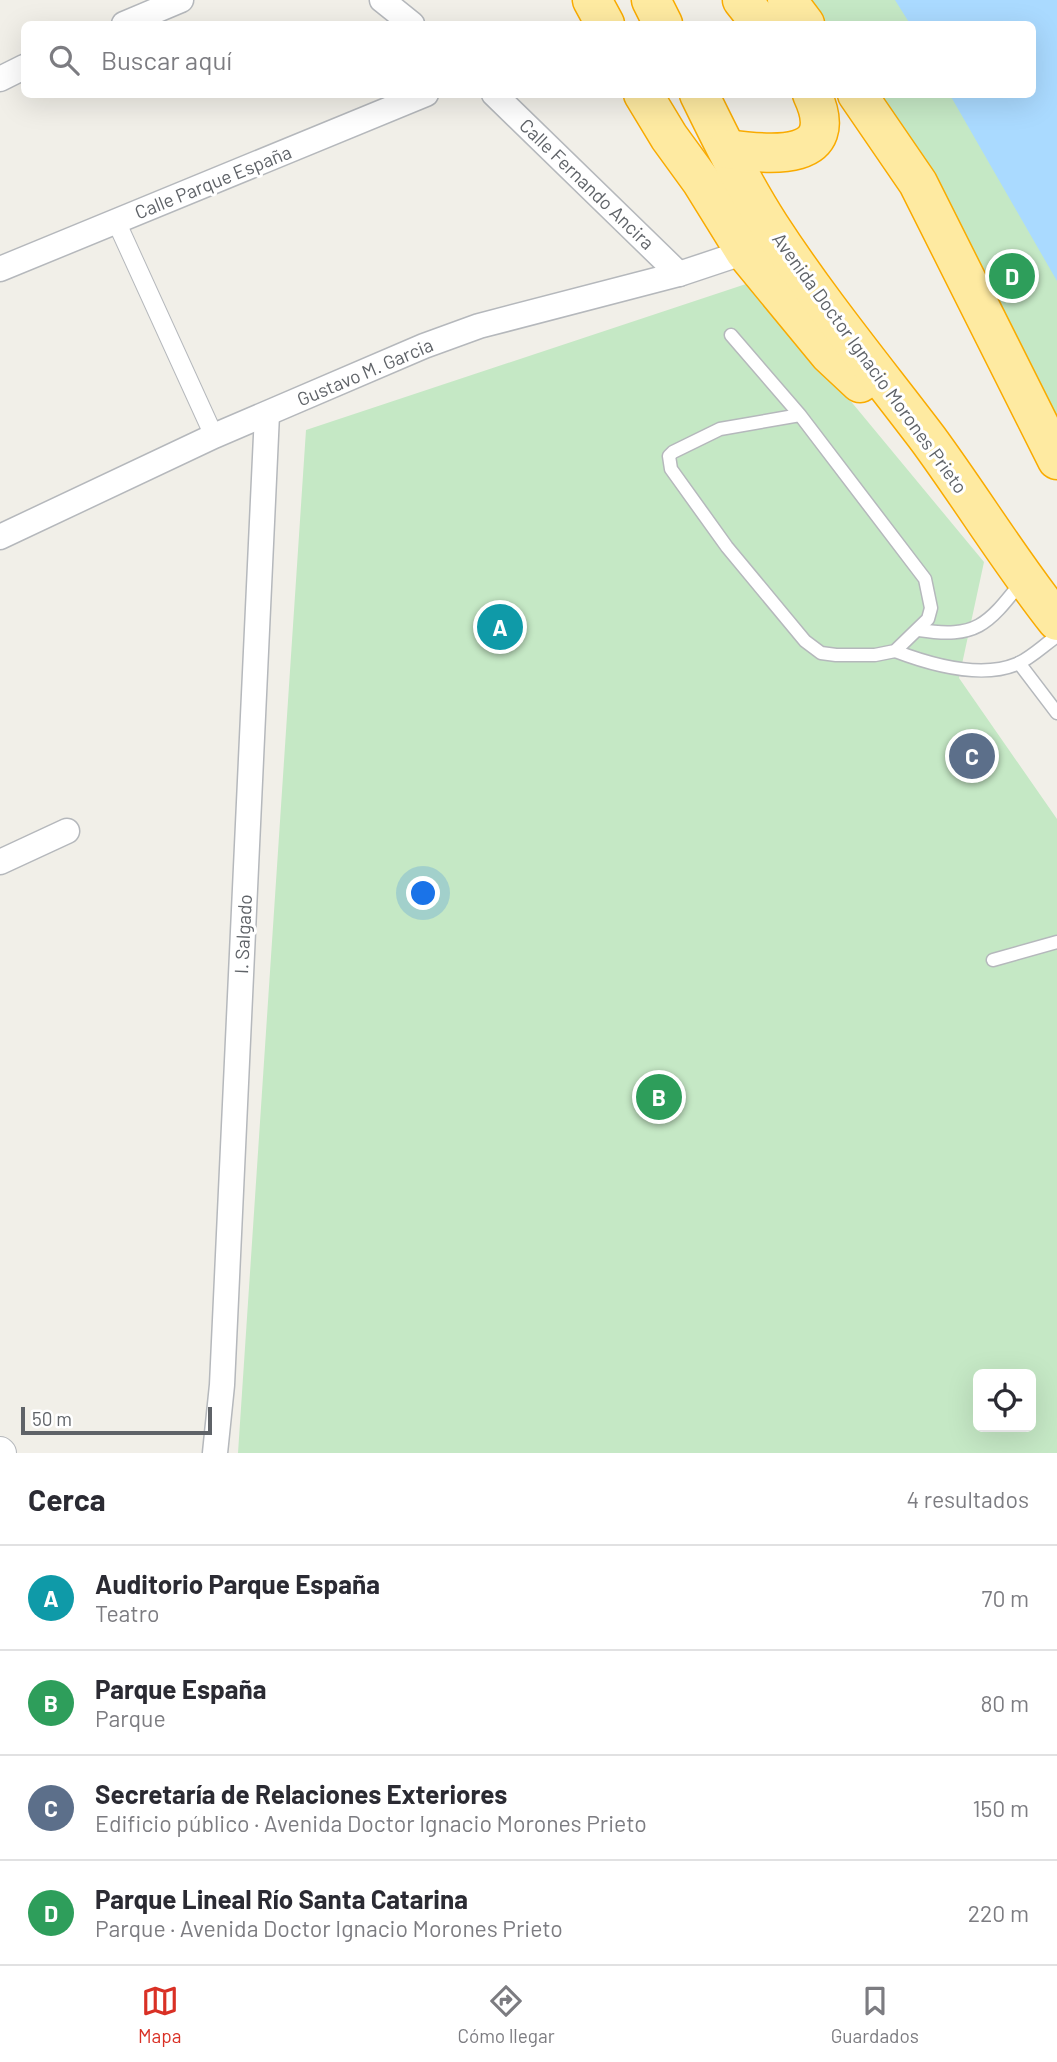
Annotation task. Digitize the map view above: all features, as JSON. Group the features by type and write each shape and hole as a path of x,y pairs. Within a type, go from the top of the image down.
{"highway":[{"path":"592,0 603,21"},
{"path":"611,0 622,21"},
{"path":"651,0 662,21"},
{"path":"742,0 759,21"},
{"path":"787,0 803,21"},
{"path":"645,98 745,252 829,354 929,442"},
{"path":"660,98 701,181"},
{"name":"Avenida Doctor Ignacio Morones Prieto","path":"701,98 768,224 1057,621"},
{"path":"727,149 780,154 799,151 812,143 820,128 820,110 814,98"},
{"path":"860,98 918,183 1057,460"}],"street":[{"path":"131,21 181,0"},
{"path":"383,0 408,21"},
{"path":"0,79 21,68"},
{"name":"Calle Parque España","path":"0,269 416,98"},
{"name":"Calle Fernando Ancira","path":"498,98 679,274"},
{"path":"116,221 215,436"},
{"name":"Gustavo M. Garcia","path":"0,537 215,436 424,346 479,326 679,274 745,252"},
{"name":"I. Salgado","path":"215,1453 223,1357 267,414"},
{"path":"0,862 67,831"}],"lane":[{"path":"732,335 800,415 925,579 932,608 928,619 895,651 875,655 821,653 796,631 727,547 671,469 668,461 673,452 720,429 800,415"},
{"path":"919,630 943,634 978,628 992,617 1024,579"},
{"path":"895,651 923,662 985,670 1019,663 1057,636"},
{"path":"1019,663 1057,713"},
{"path":"993,960 1057,942"}],"green space":[{"path":"788,0 1057,0 1057,423 857,98 1036,98 1036,21 804,21"},
{"path":"752,282 984,562 959,678 1057,819 1057,1453 238,1453 306,430"}],"water":[{"path":"895,0 1057,0 1057,281 952,98 1036,98 1036,21 908,21"}],"place":[{"name":"Parque Lineal Río Santa Catarina","path":"1012,276"},
{"name":"Auditorio Parque España","path":"500,627"},
{"name":"Secretaría de Relaciones Exteriores","path":"972,756"},
{"name":"Parque España","path":"659,1097"}]}
